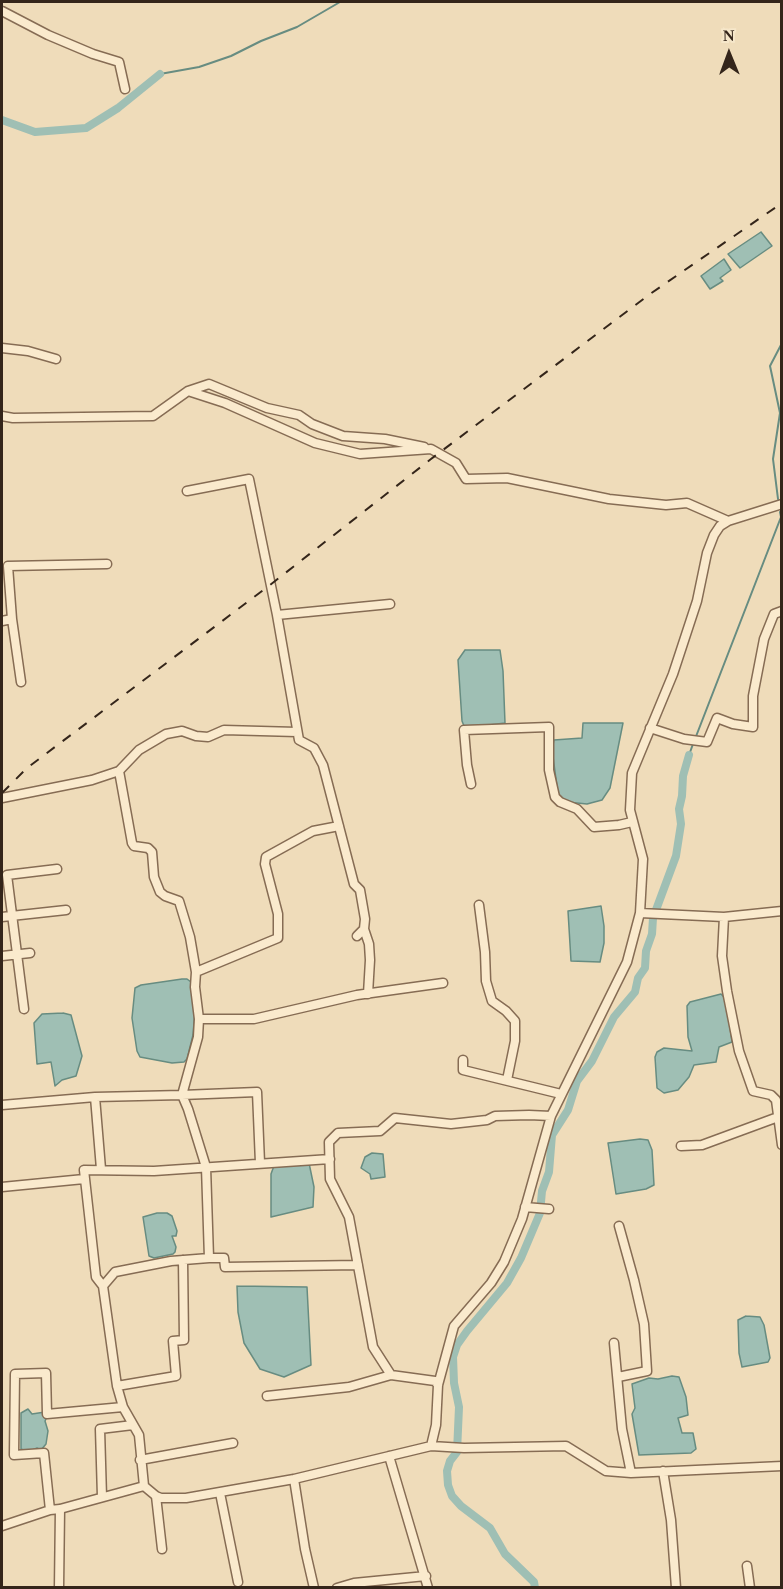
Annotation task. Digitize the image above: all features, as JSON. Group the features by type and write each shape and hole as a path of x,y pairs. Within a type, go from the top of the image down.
{"street":[{"path":"2,11 75,47 119,62 125,89"},
{"path":"2,348 28,351 56,359"},
{"path":"2,416 13,418 153,416 188,391 209,384 267,408 299,415 312,424 343,436 385,439 431,449 456,463 466,479 507,478 609,500 666,505 687,503 728,521"},
{"path":"188,391 225,403 315,443 360,454 431,449"},
{"path":"187,490 249,479 290,681 299,740 314,748 323,765 354,884 360,890 365,919 360,933 369,944 368,994"},
{"path":"431,1446 436,1425 438,1385 454,1326 491,1283 504,1262 525,1207 551,1116 627,962 640,913 643,859 632,822 630,789 632,773 673,674 697,601 707,553 720,526 728,521 782,504"},
{"path":"21,682 12,619 8,566 107,564"},
{"path":"277,615 390,604"},
{"path":"650,728 684,739 707,742 717,718 733,724 753,727 753,696 764,639 774,614 782,611"},
{"path":"2,621 12,619"},
{"path":"471,784 464,730 549,727 549,770 555,797 577,810 594,827 632,822"},
{"path":"2,798 92,780 118,771 139,750 166,734 182,731 208,737 224,730 297,732"},
{"path":"118,771 132,843 134,846 150,850 154,877 160,892 179,902 190,938 200,1018 198,1037 182,1095 206,1167 209,1258"},
{"path":"196,972 278,938 278,914 265,864 266,857 313,831 339,826"},
{"path":"24,1009 19,954 4,875 57,869"},
{"path":"478,904 485,952 486,981 492,1001 515,1021 515,1041 507,1080"},
{"path":"2,916 66,910"},
{"path":"640,913 724,917 782,911"},
{"path":"724,917 722,956 739,1051 753,1091 771,1095 774,1098 782,1145"},
{"path":"2,956 30,953"},
{"path":"200,1018 254,1019 368,994 443,983"},
{"path":"463,1060 463,1070 561,1094"},
{"path":"2,1105 95,1097 257,1092 260,1163"},
{"path":"95,1097 100,1169"},
{"path":"391,1375 373,1347 349,1217 330,1179 329,1142 338,1132 380,1131 395,1119 451,1124 487,1120 495,1116 529,1114 551,1116"},
{"path":"681,1146 702,1145 778,1117"},
{"path":"330,1159 154,1171 84,1170 96,1277 103,1286 117,1386 123,1407 139,1435 144,1486 156,1496 186,1498 294,1479 431,1446 464,1448 566,1446 606,1471 631,1473 782,1466"},
{"path":"2,1187 84,1179"},
{"path":"525,1207 549,1209"},
{"path":"618,1377 647,1371 644,1324 619,1226"},
{"path":"103,1286 115,1272 183,1260 224,1258 225,1267 358,1265"},
{"path":"117,1386 176,1376 173,1341 184,1340 183,1260"},
{"path":"614,1343 622,1429 631,1473"},
{"path":"50,1510 44,1453 14,1455 15,1374 46,1373 47,1414 123,1407"},
{"path":"267,1396 349,1387 391,1375 435,1381 438,1385"},
{"path":"102,1497 99,1429 133,1425"},
{"path":"140,1460 233,1443"},
{"path":"389,1456 402,1506 411,1527 428,1587"},
{"path":"663,1471 671,1520 676,1587"},
{"path":"294,1479 305,1550 314,1587"},
{"path":"2,1526 50,1510 144,1486"},
{"path":"220,1492 238,1582"},
{"path":"156,1496 162,1549"},
{"path":"59,1587 60,1509"},
{"path":"747,1566 750,1587"},
{"path":"337,1587 426,1576"}],"water":[{"path":"761,232 772,246 740,268 728,254"},
{"path":"724,259 731,270 720,278 723,281 710,289 701,276"},
{"path":"465,650 500,650 505,723 464,726 458,660"},
{"path":"583,723 623,723 610,788 602,800 587,804 567,802 558,794 552,749 554,740 582,738"},
{"path":"601,906 604,943 600,962 571,961 568,911"},
{"path":"182,979 191,982 195,1010 193,1035 187,1059 184,1062 172,1063 140,1057 132,1018 135,988 141,985"},
{"path":"721,994 726,999 732,1042 719,1047 716,1062 694,1065 689,1077 678,1090 664,1093 657,1088 655,1057 657,1052 664,1048 692,1051 688,1037 687,1006 690,1002"},
{"path":"42,1014 71,1015 82,1056 76,1076 62,1080 55,1086 51,1062 37,1064 34,1023"},
{"path":"648,1140 652,1150 654,1185 646,1189 616,1194 608,1143"},
{"path":"372,1153 383,1154 385,1177 371,1179 370,1174 361,1168 365,1157"},
{"path":"275,1163 309,1163 314,1187 313,1207 271,1217 271,1174"},
{"path":"167,1213 172,1216 177,1231 176,1236 172,1236 176,1247 173,1254 154,1258 149,1256 143,1217"},
{"path":"237,1286 307,1287 311,1365 284,1377 260,1369 244,1343 238,1312"},
{"path":"746,1316 760,1317 764,1325 770,1358 768,1362 742,1367 739,1353 738,1320"},
{"path":"679,1377 686,1397 688,1415 678,1418 682,1433 693,1433 696,1449 691,1453 639,1455 632,1414 635,1408 632,1384 649,1378"},
{"path":"28,1409 32,1414 45,1412 48,1415 45,1421 48,1431 46,1444 41,1450 37,1448 28,1452 21,1449 21,1413"}],"waterway":[{"path":"160,74 199,67 231,56 297,27 340,2"},
{"path":"2,120 35,132 86,128 118,108 160,74"},
{"path":"778,499 773,459 780,413 770,366 782,343"},
{"path":"695,739 781,517 780,512"},
{"path":"689,755 693,744"},
{"path":"535,1588 534,1582 505,1554 490,1528 461,1506 452,1496 448,1485 447,1471 450,1461 457,1452 459,1407 454,1383 453,1357 457,1345 507,1283 521,1258 540,1213 542,1191 549,1172 552,1135 568,1110 577,1081 592,1061 614,1017 635,992 638,978 645,968 653,918 676,856 681,824 679,809 683,776 689,755"}],"railway":[{"path":"2,793 27,768 270,585 431,459 650,294 782,203"}]}
